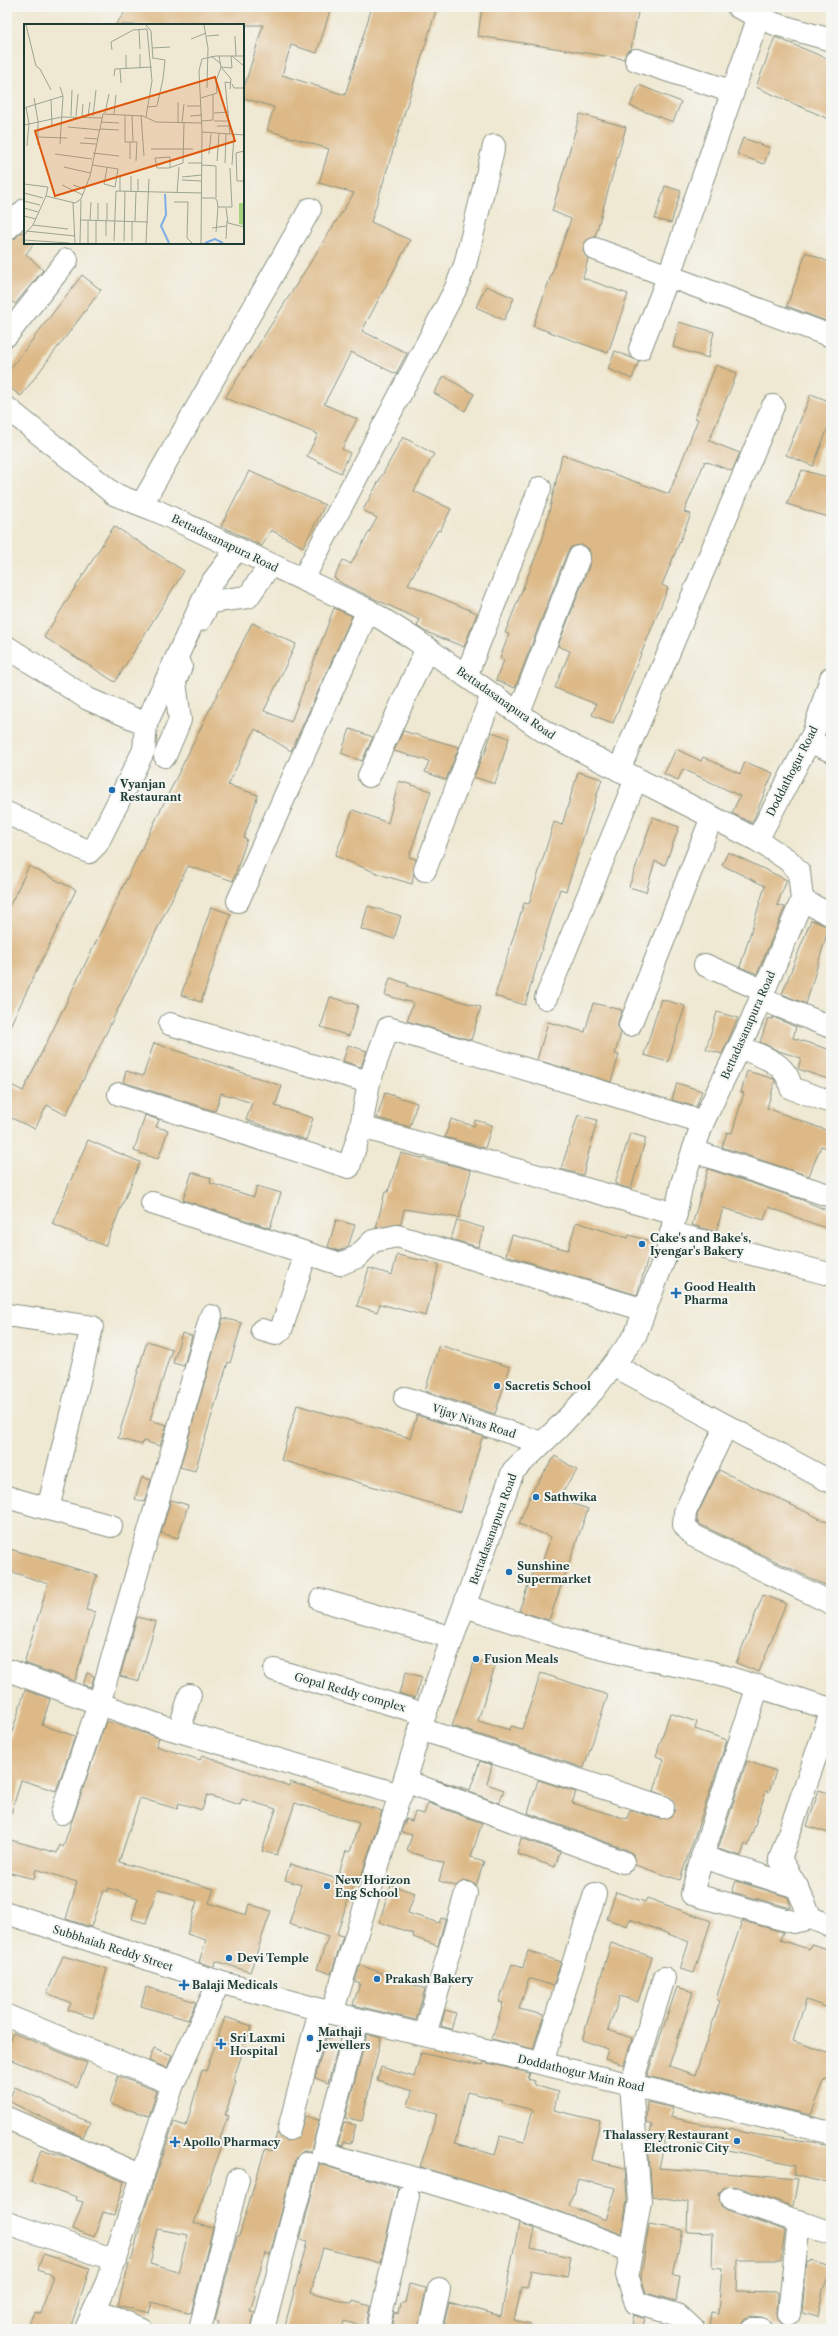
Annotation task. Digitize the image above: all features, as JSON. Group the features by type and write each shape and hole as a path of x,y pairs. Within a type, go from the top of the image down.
{"street":[{"path":"738,7 775,24 831,40"},
{"path":"640,349 669,275 759,16"},
{"path":"636,60 733,92"},
{"path":"303,579 454,290 465,265 494,146"},
{"path":"142,504 310,209"},
{"path":"7,229 24,211"},
{"path":"595,249 669,275 831,336"},
{"path":"7,335 67,260"},
{"path":"546,998 628,774 773,406"},
{"name":"Bettadasanapura Road","path":"7,408 114,494 142,504 368,610 427,648 545,732 757,840 788,860 799,872 802,900 739,1047 703,1122 682,1183 668,1249 635,1336 593,1392 513,1471 422,1721 403,1788 326,2012 289,2129"},
{"path":"466,676 540,488"},
{"path":"7,813 89,852 97,844 144,750 146,724 210,585 237,549"},
{"path":"519,713 579,557"},
{"path":"165,756 180,720 175,682 196,628 210,602 248,597 270,565"},
{"path":"238,900 368,610"},
{"path":"7,647 88,699 146,724"},
{"path":"369,776 427,648"},
{"name":"Doddathogur Road","path":"757,840 809,741 830,684"},
{"path":"425,870 492,695"},
{"path":"809,741 831,751"},
{"path":"630,1025 712,817"},
{"path":"802,900 831,915"},
{"path":"706,965 762,995 831,1027"},
{"path":"170,1024 369,1082"},
{"path":"119,1094 349,1167 361,1127 369,1082 388,1028 703,1122"},
{"path":"739,1047 778,1063 790,1078 791,1088 831,1102"},
{"path":"361,1127 674,1223 825,1273"},
{"path":"693,1151 831,1196"},
{"path":"152,1203 340,1264 357,1257 373,1241 397,1236 645,1310"},
{"path":"262,1330 276,1334 281,1330 306,1253"},
{"path":"7,1315 92,1327 48,1509"},
{"path":"62,1813 99,1704 211,1316"},
{"path":"613,1365 831,1482"},
{"name":"Vijay Nivas Road","path":"405,1398 542,1443"},
{"path":"726,1426 684,1512 684,1525 694,1536 831,1604"},
{"path":"7,1497 111,1526"},
{"path":"321,1600 453,1638"},
{"path":"465,1606 572,1641 641,1658 710,1672 758,1686 831,1711 780,1859 797,1888 811,1918"},
{"path":"7,1670 99,1704 179,1731 403,1788 623,1862"},
{"name":"Gopal Reddy complex","path":"275,1670 663,1807"},
{"path":"758,1686 702,1857 692,1894 793,1922 811,1918 831,1926"},
{"path":"179,1731 190,1695"},
{"path":"702,1857 797,1888"},
{"path":"425,2035 466,1893"},
{"path":"542,2063 595,1894"},
{"name":"Subbhaiah Reddy Street","path":"7,1913 219,1982 326,2012"},
{"path":"664,1978 632,2084 640,2201 627,2275 636,2303 678,2315 693,2329"},
{"path":"86,2329 115,2260 173,2084 219,1982"},
{"name":"Doddathogur Main Road","path":"326,2012 632,2084 830,2127"},
{"path":"7,2016 173,2084"},
{"path":"358,2020 323,2152 345,2160 444,2186 516,2209 631,2251"},
{"path":"7,2118 143,2176"},
{"path":"263,2329 307,2163"},
{"path":"200,2329 238,2179"},
{"path":"378,2329 408,2196"},
{"path":"731,2198 831,2233"},
{"path":"788,2314 799,2221"},
{"path":"7,2223 115,2260"},
{"path":"430,2329 439,2289"},
{"path":"95,2309 141,2329"},
{"path":"754,2329 760,2329"}],"building":[{"path":"129,7 331,7 317,53 291,45 282,75 345,95 372,7 437,7 371,222 410,240 362,331 407,353 396,374 351,352 324,404 357,419 342,449 350,453 341,473 307,456 318,434 225,398 354,193 319,183 329,149 267,130 274,107 244,98 244,88 263,25 116,24"},
{"path":"482,7 639,7 631,49 627,51 624,59 478,36"},
{"path":"775,37 831,60 831,120 756,87"},
{"path":"639,85 681,102 673,122 630,106"},
{"path":"580,114 626,127 595,237 587,240 583,251 588,259 583,278 628,294 608,353 533,326 571,219 552,211"},
{"path":"743,138 770,148 764,164 737,154"},
{"path":"665,186 681,191 671,223 655,219"},
{"path":"21,232 24,234 24,244 33,244 26,254 43,270 15,304 7,297 7,241 16,238"},
{"path":"806,252 831,263 831,323 787,306"},
{"path":"82,275 101,290 21,396 7,386 7,373"},
{"path":"486,286 514,298 504,320 476,307"},
{"path":"679,322 714,332 708,358 673,347"},
{"path":"615,351 639,361 632,379 608,369"},
{"path":"716,365 737,373 709,441 740,453 732,471 705,461 684,512 691,514 662,585 668,588 613,723 592,715 596,704 555,688 570,651 558,646 591,561 589,549 583,545 571,547 567,553 515,688 496,680 504,660 500,658 509,634 505,633 543,538 562,455 669,494 698,419 695,418"},
{"path":"444,376 474,394 465,411 434,393"},
{"path":"811,394 831,402 831,420 813,466 786,455"},
{"path":"403,437 434,454 414,491 451,509 440,531 438,530 408,584 477,613 464,647 424,631 417,626 420,620 343,584 334,578 343,560 351,564 377,518 363,510"},
{"path":"802,470 831,478 831,518 787,504"},
{"path":"249,471 325,505 303,547 271,530 262,546 221,526"},
{"path":"114,526 184,571 115,682 44,637"},
{"path":"334,608 352,616 291,751 255,729 228,785 258,795 244,838 247,839 233,881 188,866 66,1115 47,1105 35,1129 7,1116 7,1083 23,1091 252,623 296,644 264,711 291,722"},
{"path":"350,729 373,737 362,761 341,753"},
{"path":"403,731 459,747 446,780 425,772 429,761 394,751"},
{"path":"492,732 509,738 495,784 474,777 482,756 484,756"},
{"path":"676,749 701,761 703,757 740,774 745,762 773,773 752,823 732,813 740,796 683,769 678,780 664,774"},
{"path":"578,772 602,779 566,891 560,889 525,1005 495,996 524,903 529,904 554,822 562,825"},
{"path":"399,781 431,791 409,857 416,859 412,884 382,875 335,856 353,810 388,823"},
{"path":"653,817 679,827 665,865 655,861 646,892 629,887"},
{"path":"728,852 787,880 777,905 785,907 757,974 740,967 765,886 722,865"},
{"path":"29,866 76,890 7,1032 7,911"},
{"path":"368,906 401,916 394,939 361,929"},
{"path":"211,907 231,914 201,1002 181,995"},
{"path":"811,920 829,927 806,1004 782,994"},
{"path":"390,978 408,984 407,986 481,1007 471,1040 407,1021 413,1003 385,995"},
{"path":"330,997 358,1005 349,1036 321,1027"},
{"path":"661,999 685,1006 668,1062 644,1055"},
{"path":"593,1003 622,1010 618,1021 618,1027 621,1033 615,1054 619,1055 611,1082 537,1060 548,1022 585,1032"},
{"path":"717,1012 738,1018 722,1054 706,1049"},
{"path":"773,1017 796,1027 793,1038 831,1050 831,1080 798,1069 801,1058 779,1051 760,1042 768,1018 772,1019"},
{"path":"154,1043 282,1086 275,1106 313,1118 306,1140 246,1120 252,1103 221,1093 215,1111 123,1082 126,1071 143,1076"},
{"path":"348,1045 367,1051 361,1067 343,1061"},
{"path":"747,1071 774,1079 775,1081 767,1108 831,1132 831,1149 821,1146 809,1176 722,1147 727,1132 732,1133 744,1093 741,1092"},
{"path":"677,1083 702,1091 696,1107 672,1100"},
{"path":"385,1093 417,1103 410,1127 377,1118"},
{"path":"145,1115 159,1120 156,1127 168,1130 158,1159 134,1151"},
{"path":"578,1115 597,1120 583,1175 561,1169"},
{"path":"451,1119 474,1126 475,1120 492,1125 485,1148 445,1137"},
{"path":"630,1133 646,1138 631,1189 615,1184"},
{"path":"88,1140 140,1162 105,1246 52,1224"},
{"path":"401,1153 471,1170 459,1218 404,1209 401,1224 376,1228 385,1192 388,1192"},
{"path":"708,1169 800,1199 831,1212 831,1230 768,1207 764,1220 723,1208 716,1232 692,1225"},
{"path":"192,1172 211,1178 210,1183 254,1197 257,1186 281,1193 270,1228 183,1200"},
{"path":"336,1220 355,1225 348,1247 339,1251 328,1247"},
{"path":"457,1220 484,1228 478,1247 451,1239"},
{"path":"576,1222 628,1238 629,1235 653,1242 637,1295 506,1255 512,1235 568,1250"},
{"path":"397,1255 439,1264 426,1316 380,1304 377,1312 357,1306 369,1268 392,1275"},
{"path":"223,1318 242,1323 230,1363 228,1362 195,1471 180,1467"},
{"path":"182,1333 192,1336 184,1366 173,1363"},
{"path":"147,1341 172,1349 150,1420 167,1425 160,1446 143,1441 142,1445 118,1438"},
{"path":"439,1345 510,1367 495,1414 425,1391"},
{"path":"297,1405 410,1438 417,1415 488,1438 482,1438 461,1512 281,1460"},
{"path":"555,1456 577,1470 558,1499 588,1509 549,1620 519,1611 536,1563 541,1565 551,1537 519,1524 532,1491"},
{"path":"719,1470 831,1524 831,1588 701,1525 697,1521 697,1515"},
{"path":"142,1477 151,1480 144,1502 135,1499"},
{"path":"171,1500 188,1505 178,1538 161,1533"},
{"path":"7,1548 97,1575 86,1610 95,1612 75,1681 24,1663 48,1584 7,1570"},
{"path":"763,1595 786,1603 759,1672 736,1663"},
{"path":"137,1617 156,1622 139,1681 120,1676"},
{"path":"475,1660 495,1666 478,1721 510,1730 511,1726 522,1729 541,1673 608,1695 584,1768 452,1726"},
{"path":"406,1672 422,1677 415,1698 399,1693"},
{"path":"87,1673 94,1676 91,1687 83,1685"},
{"path":"25,1690 50,1699 42,1725 75,1736 56,1791 21,1780 11,1814 7,1814 7,1749"},
{"path":"670,1713 697,1722 695,1729 727,1740 680,1880 635,1865 633,1854 627,1850 528,1813 538,1780 576,1792 572,1803 627,1819 630,1810 660,1819 671,1816 675,1810 672,1799 654,1791 664,1759 656,1756"},
{"path":"106,1721 159,1738 156,1746 200,1760 202,1755 289,1786 290,1782 382,1811 361,1877 356,1875 337,1934 343,1936 331,1974 317,1969 328,1937 289,1924 301,1885 285,1880 290,1864 337,1879 346,1851 350,1852 359,1823 295,1803 277,1855 262,1851 276,1809 242,1799 240,1805 207,1795 202,1810 179,1803 177,1809 140,1798 119,1862 214,1889 209,1903 246,1915 249,1904 271,1911 250,1972 216,1961 214,1967 199,1962 206,1940 187,1934 197,1901 157,1889 146,1923 132,1919 138,1898 108,1888 107,1892 103,1890 91,1927 66,1919 77,1882 36,1869 34,1879 7,1872 7,1839 57,1853 60,1845 63,1847"},
{"path":"480,1761 492,1765 487,1784 504,1790 499,1803 437,1780 470,1790"},
{"path":"747,1761 776,1771 769,1792 766,1791 748,1846 745,1844 741,1856 718,1849"},
{"path":"819,1790 831,1794 831,1834 807,1826"},
{"path":"428,1803 482,1823 471,1857 484,1861 476,1886 469,1881 463,1881 456,1886 439,1881 444,1863 407,1851 412,1835 401,1832 406,1819 412,1821 415,1812 424,1814"},
{"path":"521,1838 560,1852 555,1867 517,1854"},
{"path":"736,1881 788,1897 791,1908 732,1892"},
{"path":"391,1885 415,1893 408,1913 439,1923 441,1918 445,1919 438,1946 413,1937 414,1934 379,1922"},
{"path":"616,1892 645,1902 647,1898 711,1921 694,1973 680,1969 689,1942 630,1919 627,1926 607,1919"},
{"path":"742,1921 783,1932 780,1940 809,1949 811,1944 831,1950 831,1990 826,2007 806,2000 793,2041 831,2054 831,2081 825,2079 811,2115 647,2076 677,1987 693,1992 669,2066 695,2075 720,2001 716,1999"},
{"path":"611,1943 652,1957 638,2002 620,1996 608,2030 632,2038 624,2065 605,2059 608,2049 582,2040"},
{"path":"528,1951 561,1962 553,1986 529,1978 519,2009 544,2015 533,2049 492,2039 503,2003 499,2002 512,1964 523,1968"},
{"path":"63,1956 107,1969 93,2018 68,2010 71,2003 47,1993"},
{"path":"360,1965 425,1989 416,2020 353,2005 360,1983 355,1981"},
{"path":"146,1987 196,2002 188,2020 141,2006"},
{"path":"445,2010 456,2013 451,2029 441,2026"},
{"path":"225,2017 252,2026 233,2080 236,2081 225,2115 228,2116 220,2139 224,2140 194,2223 213,2228 191,2313 152,2302 149,2313 118,2305 130,2259 132,2259 143,2214 174,2122 186,2126 202,2070 206,2071","holes":["158,2229 188,2235 178,2272 150,2264"]},
{"path":"13,2033 87,2063 77,2087 7,2058 7,2047"},
{"path":"367,2034 381,2038 362,2121 345,2118"},
{"path":"331,2036 340,2039 328,2083 315,2078 326,2038 330,2039"},
{"path":"154,2048 172,2055 167,2068 149,2061"},
{"path":"421,2053 476,2065 483,2065 484,2062 530,2073 528,2079 535,2081 534,2085 558,2092 554,2110 600,2121 591,2160 625,2168 627,2200 622,2234 519,2197 420,2167 437,2114 408,2106 412,2091 377,2080 381,2067 414,2077","holes":["467,2092 502,2100 501,2102 533,2110 524,2142 500,2136 495,2155 455,2143","578,2179 616,2188 606,2220 569,2206"]},
{"path":"118,2076 157,2091 149,2116 110,2104"},
{"path":"15,2087 90,2123 83,2137 8,2101"},
{"path":"647,2102 673,2108 670,2117 729,2130 730,2128 746,2133 831,2146 831,2184 794,2175 795,2165 666,2136 659,2168 798,2179 793,2206 735,2186 723,2188 719,2194 721,2206 727,2210 785,2230 781,2260 738,2260 737,2291 778,2292 777,2313 778,2319 783,2326 771,2325 766,2318 753,2316 746,2318 741,2326 709,2329 711,2312 718,2313 722,2269 712,2268 713,2233 687,2232 688,2202 652,2196 648,2142 652,2125 646,2123"},
{"path":"305,2116 319,2120 311,2151 303,2151 295,2160 270,2255 265,2253 254,2291 256,2292 250,2311 255,2312 251,2329 217,2329 219,2321 215,2320 237,2236 239,2236 265,2149 272,2151 277,2133 286,2141 298,2138"},
{"path":"344,2122 356,2125 351,2143 344,2142 343,2146 338,2144"},
{"path":"41,2149 69,2158 124,2182 114,2215 103,2212 94,2237 73,2229 83,2202 76,2200 77,2197 31,2182"},
{"path":"319,2164 398,2188 380,2263 323,2248 311,2292 352,2304 353,2301 370,2306 366,2327 344,2321 342,2329 284,2329 307,2242 300,2240"},
{"path":"519,2223 535,2229 531,2248 571,2257 567,2277 531,2270 527,2288 522,2287 514,2320 531,2324 531,2329 443,2329 449,2302 501,2316"},
{"path":"649,2224 683,2230 673,2275 680,2276 676,2301 646,2293 641,2277"},
{"path":"43,2254 90,2268 71,2326 74,2329 27,2329 34,2312 41,2314 53,2275 38,2270"},
{"path":"812,2260 831,2268 823,2290 818,2317 802,2313 807,2262 811,2262"},
{"path":"409,2284 426,2288 418,2329 391,2329 394,2313 399,2314 401,2303 405,2303"},
{"path":"634,2315 645,2319 642,2329 631,2329"}],"place":[{"name":"Vyanjan Restaurant","path":"112,790"},
{"name":"Cake's and Bake's, Iyengar's Bakery","path":"642,1244"},
{"name":"Good Health Pharma","path":"676,1293"},
{"name":"Sacretis School","path":"497,1386"},
{"name":"Sathwika","path":"536,1497"},
{"name":"Sunshine Supermarket","path":"509,1572"},
{"name":"Fusion Meals","path":"476,1659"},
{"name":"New Horizon Eng School","path":"327,1886"},
{"name":"Devi Temple","path":"229,1958"},
{"name":"Prakash Bakery","path":"377,1979"},
{"name":"Balaji Medicals","path":"184,1985"},
{"name":"Mathaji Jewellers","path":"310,2038"},
{"name":"Sri Laxmi Hospital","path":"221,2044"},
{"name":"Thalassery Restaurant Electronic City","path":"737,2141"},
{"name":"Apollo Pharmacy","path":"175,2142"}]}
